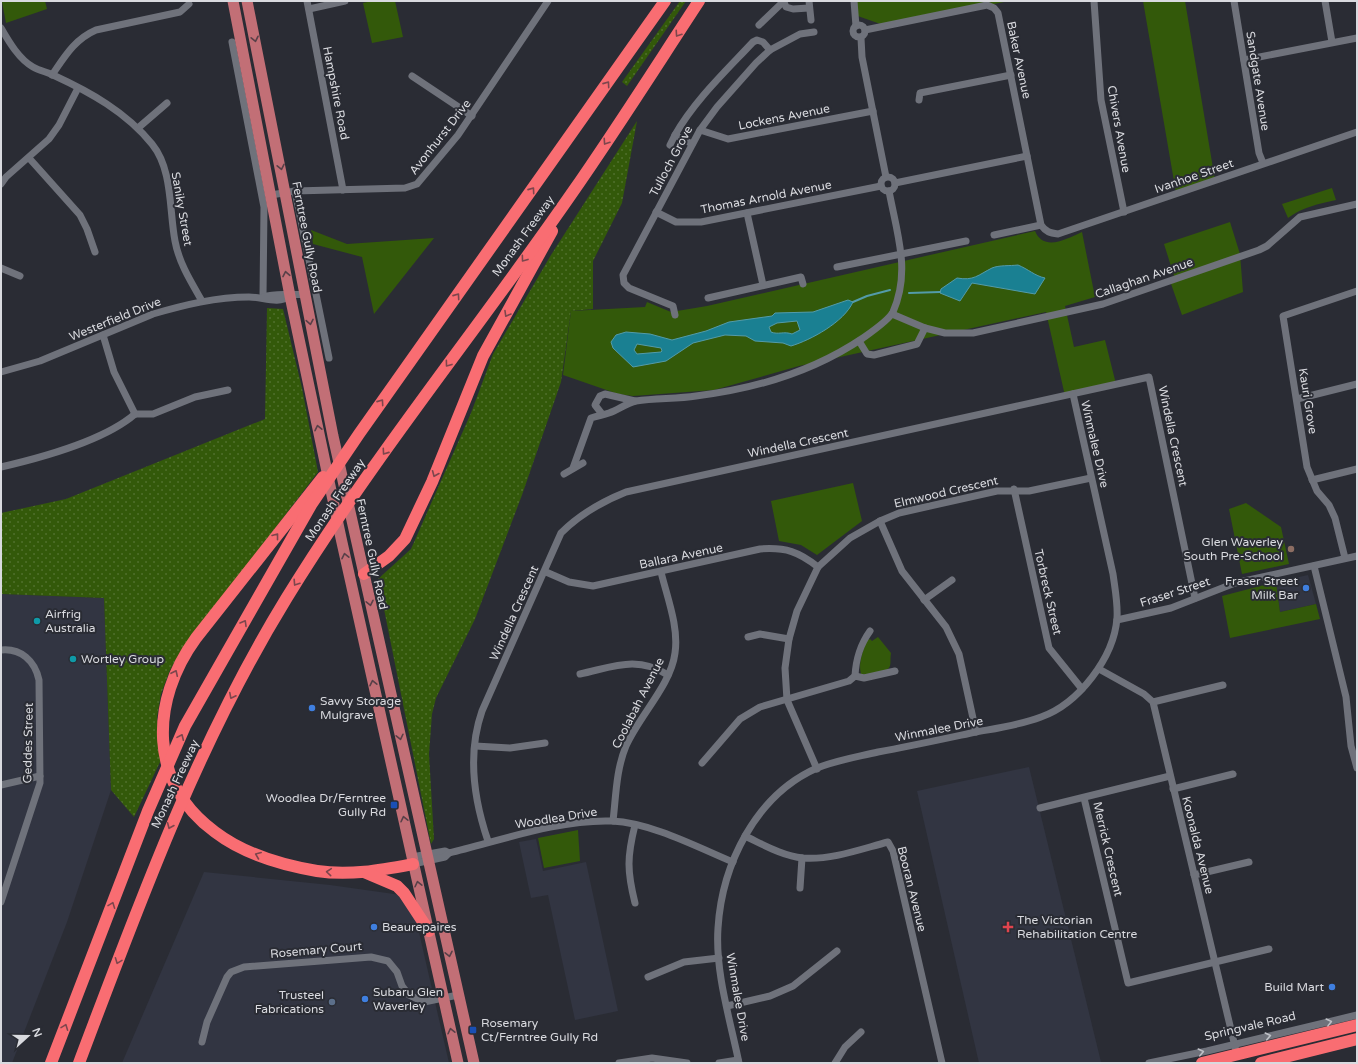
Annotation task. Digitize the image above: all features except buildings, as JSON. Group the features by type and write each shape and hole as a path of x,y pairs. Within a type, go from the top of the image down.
{"highway":[{"name":"Monash Freeway","path":"51,1063 148,811 185,726 310,500 359,434 665,1"},
{"name":"Monash Freeway","path":"79,1063 146,885 198,765 248,664 286,599 325,539 404,425 572,193 700,1"},
{"path":"364,574 389,556 405,539 432,482 483,356 530,273 572,193"},
{"path":"310,500 191,645 174,675 164,710 164,749 171,775 188,805 203,822 216,833 248,851 295,867 341,873 364,872 413,861"},
{"path":"364,872 397,886 404,893 429,931"},
{"name":"Springvale Road","path":"1202,1063 1236,1049 1277,1045 1357,1025"},
{"path":"1261,1063 1281,1061 1357,1040"}],"main road":[{"path":"233,1 290,296 341,538 458,1063"},
{"name":"Ferntree Gully Road","path":"247,1 291,192 300,268 333,436 474,1063"}],"street":[{"name":"Hampshire Road","path":"307,1 343,190"},
{"path":"309,9 345,1"},
{"name":"Avonhurst Drive","path":"271,195 291,192 405,188 417,184 472,116 548,1"},
{"path":"854,1 856,26 852,31 856,38 861,38"},
{"name":"Chivers Avenue","path":"1094,1 1100,100 1124,212"},
{"name":"Sandgate Avenue","path":"1234,1 1259,153 1263,163"},
{"path":"1325,1 1332,42"},
{"path":"759,25 784,2 786,7 793,9 809,4 811,20"},
{"path":"52,75 74,44 85,35 96,30 180,12 189,4"},
{"name":"Baker Avenue","path":"865,30 980,7 992,6 998,13 1041,225"},
{"path":"856,26 861,25 865,30 865,34 861,38 862,57 886,177"},
{"name":"Saniky Street","path":"1,28 16,52 33,67 52,75 106,103 138,128 153,146 162,161 166,177 175,240 180,260 202,302"},
{"name":"Tulloch Grove","path":"674,314 673,306 630,288 624,283 623,275 700,130 756,63 770,50 800,34 814,32"},
{"path":"1244,60 1357,38"},
{"path":"670,145 685,117 753,42 757,40 762,42 770,50"},
{"path":"232,42 264,207 263,297"},
{"path":"918,93 1011,75"},
{"path":"412,76 472,116"},
{"path":"1,184 6,177 49,139 60,125 78,88"},
{"path":"138,128 167,103"},
{"name":"Lockens Avenue","path":"700,130 728,139 873,111"},
{"name":"Ivanhoe Street","path":"1041,225 1044,230 1050,233 1058,234 1357,132"},
{"path":"675,135 692,144"},
{"path":"895,183 1028,156"},
{"path":"29,158 80,215 87,229 95,252"},
{"path":"886,177 892,178 895,183 894,188 889,191 884,190 880,186 881,181 886,177"},
{"name":"Thomas Arnold Avenue","path":"656,212 676,222 689,223 747,213 880,186"},
{"path":"591,418 635,401 698,396 730,391 771,381 810,366 846,349 872,332 892,314 902,282 903,268 901,253 889,191"},
{"path":"291,192 308,254 329,358"},
{"name":"Callaghan Avenue","path":"892,314 925,328 945,333 973,333 1103,304 1259,250 1267,246 1300,217 1357,204"},
{"path":"747,213 763,285"},
{"path":"994,235 1041,225"},
{"path":"837,267 966,241"},
{"path":"300,268 308,254"},
{"path":"1,268 20,276"},
{"path":"708,298 801,277 803,284"},
{"name":"Kauri Grove","path":"1345,558 1335,518 1329,505 1317,491 1307,467 1283,316 1357,291"},
{"name":"Westerfield Drive","path":"1,372 40,361 152,314 202,302 231,297 263,297 281,301 290,296 305,294"},
{"path":"859,341 867,354 874,355 917,344 925,328"},
{"path":"102,335 114,372 135,414"},
{"name":"Windella Crescent","path":"488,841 476,798 475,746 478,723 485,705 546,572 561,533 574,520 602,501 626,492 1149,377 1195,598"},
{"path":"1297,399 1357,384"},
{"path":"1,467 59,452 122,426 135,414 153,414 195,397 228,390"},
{"path":"574,468 595,405 600,396 605,394 635,401"},
{"name":"Winmalee Drive","path":"738,1061 719,958 718,927 724,887 733,862 745,836 761,812 772,799 798,778 837,761 1011,726 1043,717 1066,703 1082,689 1099,669 1110,643 1117,620 1116,598 1113,574 1073,394"},
{"path":"595,405 602,414"},
{"path":"564,474 583,463"},
{"path":"1312,480 1357,469"},
{"name":"Elmwood Crescent","path":"817,769 787,700 785,668 789,639 797,611 818,567 850,538 880,521 899,513 998,491 1014,489 1029,491 1091,478"},
{"name":"Torbreck Street","path":"1014,489 1049,648 1082,689"},
{"path":"880,521 902,571 946,627 959,654 976,732"},
{"name":"Ballara Avenue","path":"546,572 569,582 593,586 760,549 778,548 802,554 818,567"},
{"name":"Fraser Street","path":"1117,620 1154,612 1235,583 1357,556"},
{"path":"1314,566 1346,697 1351,746 1357,768"},
{"name":"Coolabah Avenue","path":"613,821 619,770 626,747 668,675 675,653 676,634 661,572"},
{"path":"924,600 952,580"},
{"path":"702,763 740,719 760,707 849,681 855,676 856,660 861,644 870,631"},
{"path":"748,637 760,634 789,639"},
{"name":"Geddes Street","path":"1,650 12,650 20,653 29,659 36,669 39,680 40,776 38,791 1,902"},
{"path":"580,674 626,664 645,664 668,675"},
{"path":"1099,669 1144,694 1153,702 1223,685"},
{"path":"855,676 864,678 895,671"},
{"name":"Koonalda Avenue","path":"1153,702 1236,1049"},
{"path":"475,746 510,748 544,743"},
{"path":"1173,788 1233,774"},
{"path":"1,785 40,776"},
{"path":"1040,808 1170,776"},
{"name":"Merrick Crescent","path":"1084,798 1128,982 1215,962"},
{"name":"Woodlea Drive","path":"413,861 446,857 449,853 488,841 578,823 613,821 657,831 733,862"},
{"path":"635,825 628,855 629,878 635,903"},
{"name":"Booran Avenue","path":"745,836 774,850 802,858 837,855 888,842 893,851 942,1063"},
{"path":"800,888 802,858"},
{"path":"1194,875 1249,862"},
{"path":"1215,962 1269,949"},
{"path":"727,1006 770,996 793,986 838,951"},
{"name":"Rosemary Court","path":"202,1042 207,1022 227,977 232,972 244,967 371,957 388,961 397,972 402,986 409,994 424,1002 458,995"},
{"path":"648,977 684,962 719,958"},
{"name":"Springvale Road","path":"1149,1063 1236,1049 1357,1015"},
{"path":"835,1063 845,1047 861,1032"},
{"path":"1277,1045 1281,1061"},
{"path":"619,1063 652,1058 687,1063"},
{"path":"719,1063 738,1061"}],"shaded area":[{"path":"1308,575 1316,604 1280,612 1276,582"},
{"path":"1,594 104,598 111,790 67,922 12,1063 1,1063"},
{"name":"The Victorian Rehabilitation Centre","path":"1029,767 1101,1062 979,1063 917,791"},
{"path":"536,839 543,871 586,862 618,1011 575,1020 548,895 531,898 519,842"},
{"path":"204,872 330,885 401,895 415,915 449,1063 122,1063"}],"green space":[{"path":"45,1 47,9 6,23 2,2"},
{"path":"372,1 395,1 403,37 372,43 363,3"},
{"path":"680,1 686,1 627,86 622,82"},
{"path":"854,1 1009,1 886,26 855,15"},
{"path":"1143,1 1185,1 1215,180 1176,193"},
{"path":"637,121 622,203 593,261 593,309 571,311 561,382 522,495 475,619 436,698 432,714 429,754 434,839 431,844 378,579 411,549 471,413 493,354 551,255"},
{"path":"1332,188 1336,200 1305,209 1288,218 1282,204"},
{"path":"1230,222 1240,254 1243,292 1182,315 1170,281 1175,279 1164,244"},
{"path":"311,230 347,244 434,238 374,314 362,257 313,244"},
{"path":"1035,231 1044,241 1050,242 1056,242 1082,232 1095,297 1065,306 1074,347 1105,340 1116,384 1065,396 1046,312 799,366 714,390 633,396 618,394 563,375 571,311 645,307 647,302 671,312 707,306"},
{"path":"267,308 283,309 302,388 318,472 179,654 170,670 161,694 157,717 161,760 134,817 111,790 104,598 1,594 1,513 66,499 265,419"},
{"path":"853,483 862,521 817,555 801,545 779,541 771,501"},
{"path":"1246,503 1281,527 1289,564 1242,574 1229,509"},
{"path":"1276,582 1280,612 1316,604 1320,619 1230,638 1222,596"},
{"path":"878,637 891,653 890,666 882,672 864,675 861,674 861,661 867,640 870,639 872,641"},
{"path":"578,830 580,861 544,868 538,838"}],"water":[{"path":"1018,265 1038,276 1045,278 1035,294 972,283 960,301 940,293 941,289 957,278 968,279 995,267"},
{"path":"848,300 853,302 849,309 835,323 817,335 791,346 783,343 755,341 746,336 725,335 693,343 666,361 633,367 613,348 611,342 616,335 626,332 650,334 672,340 706,331 729,322 772,316 775,313 813,312","holes":["797,321 800,330 792,334 774,333 771,332 769,327 777,323","637,344 661,348 662,351 637,354 634,350"]}],"waterway":[{"path":"853,302 867,296 890,290"},
{"path":"909,293 940,292"}],"place":[{"name":"Glen Waverley South Pre-School","path":"1291,549"},
{"name":"Fraser Street Milk Bar","path":"1306,588"},
{"name":"Airfrig Australia","path":"37,621"},
{"name":"Wortley Group","path":"73,659"},
{"name":"Savvy Storage Mulgrave","path":"312,708"},
{"name":"Woodlea Dr/Ferntree Gully Rd","path":"394,805"},
{"name":"Beaurepaires","path":"374,927"},
{"name":"The Victorian Rehabilitation Centre","path":"1008,927"},
{"name":"Build Mart","path":"1332,987"},
{"name":"Subaru Glen Waverley","path":"365,999"},
{"name":"Trusteel Fabrications","path":"332,1002"},
{"name":"Rosemary Ct/Ferntree Gully Rd","path":"473,1030"}]}
